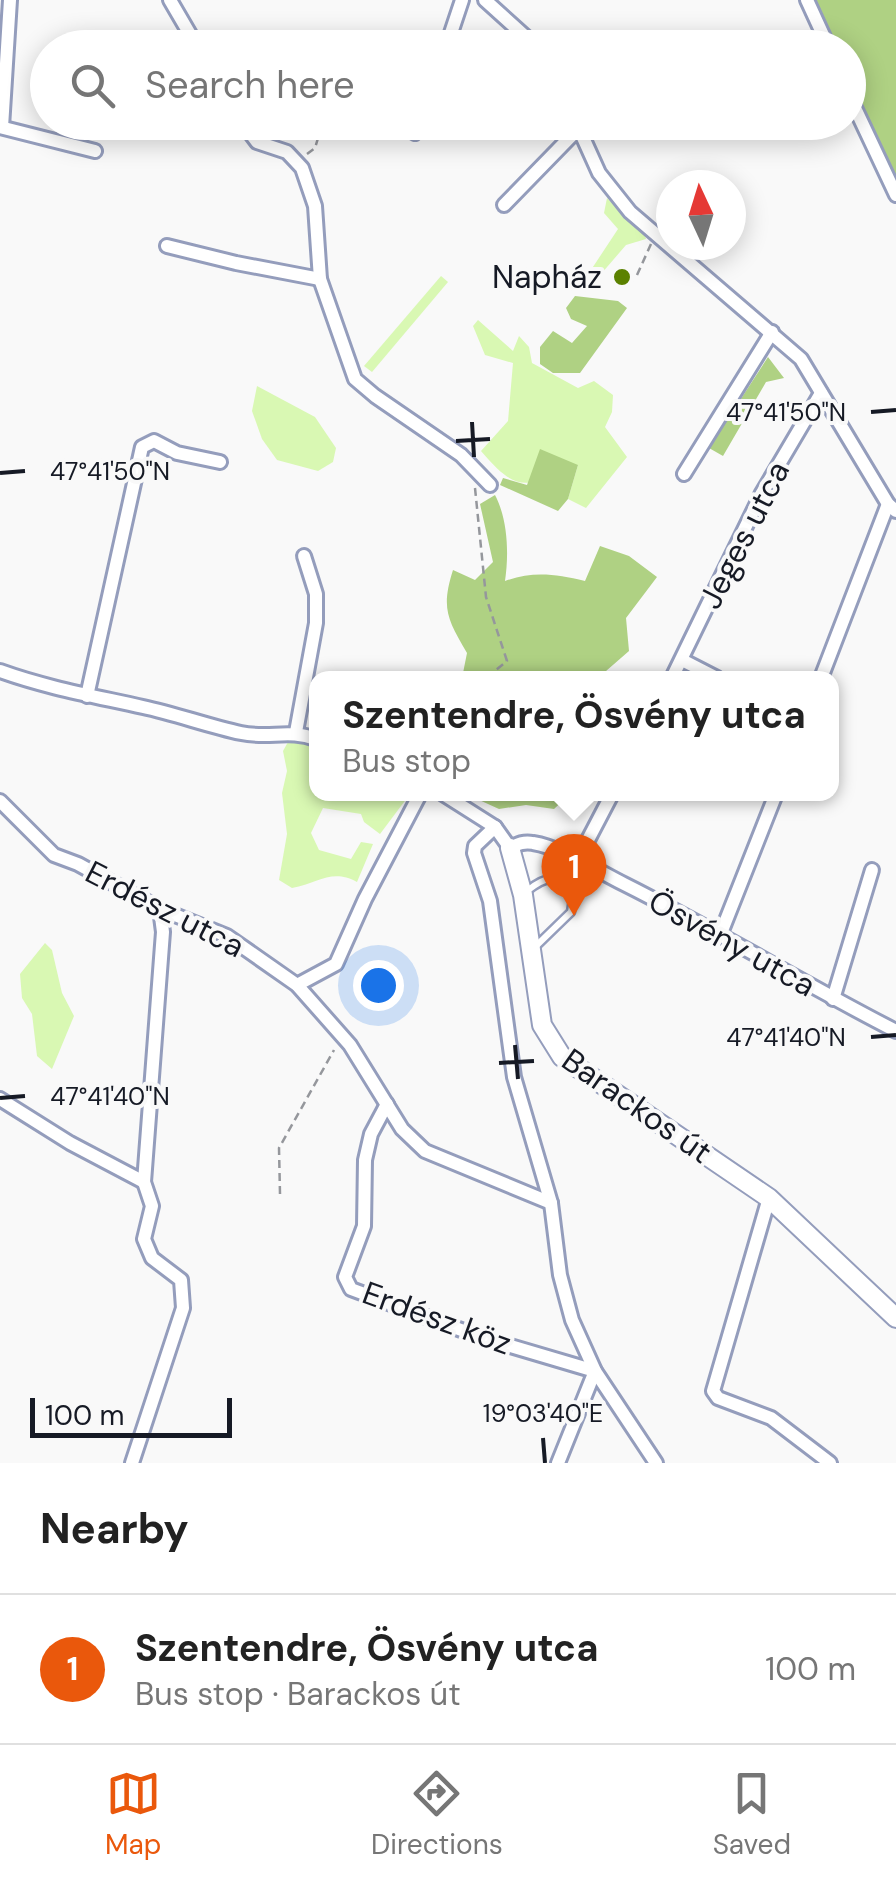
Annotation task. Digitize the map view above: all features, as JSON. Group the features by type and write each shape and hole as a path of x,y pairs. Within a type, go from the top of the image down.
{"street":[{"path":"10,0 1,127 30,134"},
{"path":"170,0 188,30"},
{"path":"452,30 462,0"},
{"path":"485,0 518,30"},
{"path":"807,0 821,30"},
{"path":"866,131 896,195"},
{"path":"52,140 95,151"},
{"path":"256,140 287,152 300,164 315,206 320,279 355,379 461,454 490,484"},
{"path":"504,205 564,140"},
{"path":"584,140 612,192 656,233"},
{"path":"167,246 236,264 320,279"},
{"path":"687,260 801,360 892,508 824,671"},
{"path":"684,474 772,332"},
{"name":"Jeges utca","path":"676,671 762,494 821,393"},
{"path":"86,696 142,448 154,442 220,462"},
{"path":"296,732 316,624 316,594 304,556"},
{"path":"682,660 703,671"},
{"path":"0,670 43,686 141,706 242,733 272,736 296,732 309,737"},
{"name":"Erdész utca","path":"0,801 54,855 78,864 160,910 228,936 298,985 342,1036 402,1129 425,1151 550,1203"},
{"path":"298,985 336,964 416,801"},
{"name":"Barackos út","path":"454,801 495,828 510,848 523,894 542,1025 562,1057 769,1198 896,1318"},
{"path":"577,861 608,801"},
{"path":"722,933 773,801"},
{"path":"495,828 475,846 474,852 490,901 514,1077 550,1203 560,1275 572,1320 595,1370 656,1463"},
{"name":"Ösvény utca","path":"510,848 523,842 536,843 577,861 722,933 833,999 896,1031"},
{"path":"833,999 872,870"},
{"path":"132,1463 184,1308 182,1280 152,1258 144,1239 152,1206 144,1182 163,932 160,910"},
{"path":"0,1099 144,1182"},
{"name":"Erdész köz","path":"387,1104 370,1134 365,1160 364,1226 345,1277 350,1289 480,1336 595,1370"},
{"path":"769,1198 712,1390 718,1398 770,1418 830,1463"},
{"path":"558,1463 595,1370"}],"lane":[{"path":"523,894 548,878 558,878 574,892 571,912 530,952"}],"path":[{"path":"300,164 317,140"},
{"path":"637,275 641,260 656,238"},
{"path":"473,467 486,597 508,661 495,671"},
{"path":"280,1194 279,1148 342,1036"}],"green space":[{"path":"807,0 896,0 896,195 866,130 866,30 821,30"},
{"path":"607,198 646,239 626,245 595,281 587,276 618,229 604,213"},
{"path":"441,276 448,282 372,372 364,366"},
{"path":"575,296 618,301 627,308 580,373 553,373 540,364 540,347 553,331 572,343 587,326 571,319 566,308"},
{"path":"478,320 513,351 519,336 529,347 532,363 578,388 594,381 613,395 612,412 605,427 627,457 586,508 568,499 578,465 525,483 505,475 481,451 508,421 513,363 485,355 473,326"},
{"path":"768,357 784,378 766,382 723,456 709,448"},
{"path":"257,386 315,417 336,448 333,462 318,471 277,460 262,439 252,411"},
{"path":"540,449 578,465 568,499 558,511 500,485 503,478 527,485"},
{"path":"495,495 503,515 505,581 544,575 585,581 600,546 629,556 657,577 626,618 629,651 606,671 463,671 467,653 451,622 447,594 453,570 475,580 493,562 480,504"},
{"path":"288,742 309,742 309,801 405,801 380,834 364,822 361,814 323,808 311,833 319,850 351,859 361,842 373,844 357,882 333,876 292,888 279,880 287,834 282,793 287,771 283,751"},
{"path":"481,801 563,801 554,809 526,805 499,809"},
{"path":"45,943 52,950 62,993 74,1016 52,1069 37,1056 32,1014 22,998 20,974"}],"place":[{"name":"Napház","path":"622,277"},
{"name":"Szentendre, Ösvény utca","path":"574,916"}]}
